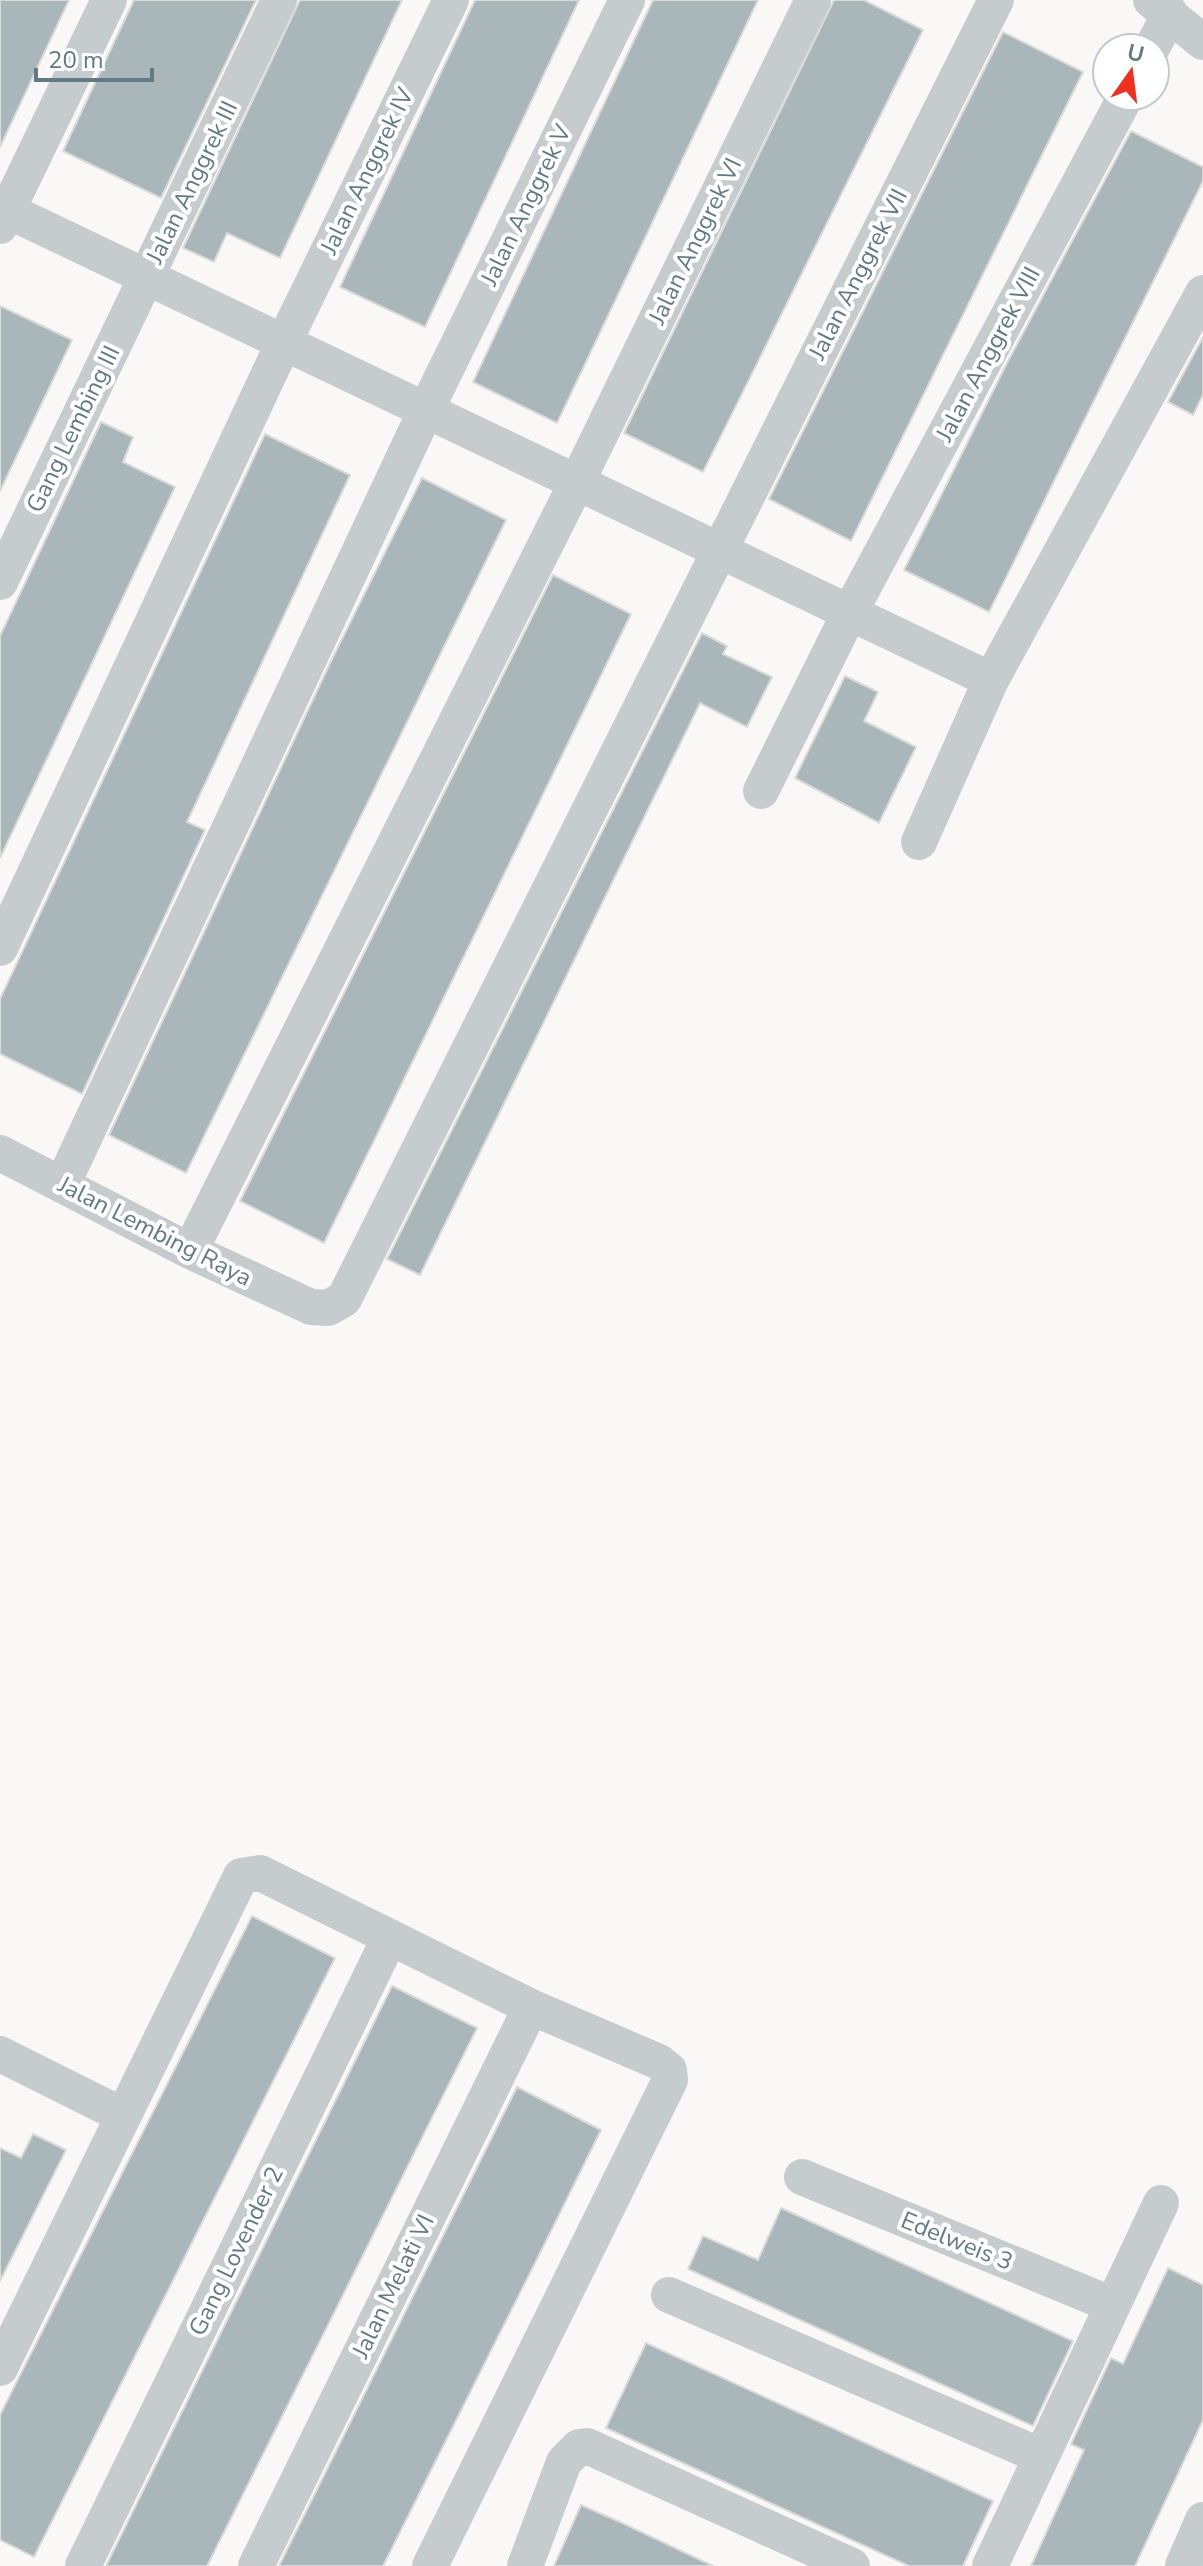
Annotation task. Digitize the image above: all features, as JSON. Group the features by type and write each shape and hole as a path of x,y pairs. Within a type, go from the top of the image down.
{"street":[{"path":"109,0 3,214 147,277 720,547 991,680"},
{"name":"Jalan Anggrek III","path":"147,277 279,0"},
{"name":"Jalan Anggrek IV","path":"0,948 284,342 451,0"},
{"name":"Jalan Anggrek V","path":"62,1185 426,410 627,0"},
{"name":"Jalan Anggrek VI","path":"190,1251 577,482 813,0"},
{"name":"Jalan Anggrek VII","path":"311,1307 328,1308 344,1299 996,0"},
{"path":"1155,32 1161,6 1203,42"},
{"name":"Jalan Anggrek VIII","path":"761,791 850,612 1117,112"},
{"name":"Gang Lembing III","path":"0,582 147,277"},
{"path":"919,842 991,680 1203,293"},
{"name":"Jalan Lembing Raya","path":"0,1153 190,1251 311,1307"},
{"path":"0,2368 241,1876 260,1873 531,2007 659,2062 669,2070 670,2080 430,2566"},
{"name":"Gang Lovender 2","path":"83,2566 390,1937"},
{"name":"Jalan Melati VI","path":"256,2566 531,2007"},
{"path":"0,2054 122,2115"},
{"name":"Edelweis 3","path":"802,2177 1113,2305"},
{"path":"990,2566 1161,2203"},
{"path":"669,2295 1041,2456"},
{"path":"525,2566 564,2462 579,2447 587,2446 852,2566"},
{"path":"1183,2566 1203,2520"}],"building":[{"path":"0,0 69,0 0,147"},
{"path":"134,0 256,0 161,198 63,151"},
{"path":"300,0 402,0 280,258 227,233 214,262 183,248"},
{"path":"475,0 579,0 425,327 340,287"},
{"path":"653,0 758,0 557,423 473,382"},
{"path":"834,0 864,0 923,30 703,472 624,433"},
{"path":"1003,32 1083,72 851,541 769,499"},
{"path":"1131,131 1203,167 1203,181 989,612 904,570 1006,365"},
{"path":"0,306 72,340 0,491"},
{"path":"1203,337 1203,395 1193,415 1168,402"},
{"path":"101,422 133,437 123,462 175,487 0,858 0,636"},
{"path":"265,434 350,475 187,822 205,830 82,1094 0,1054 0,999"},
{"path":"422,478 506,520 186,1173 109,1135 332,659"},
{"path":"553,575 631,614 324,1243 240,1201"},
{"path":"702,633 727,646 723,654 772,677 747,727 700,703 420,1275 387,1259"},
{"path":"845,676 878,692 864,721 916,747 879,823 795,778"},
{"path":"252,1916 335,1958 34,2557 0,2540 0,2415"},
{"path":"392,1986 477,2028 207,2566 106,2566"},
{"path":"517,2087 601,2130 549,2235 383,2566 279,2566"},
{"path":"33,2134 66,2150 0,2281 0,2148 21,2158"},
{"path":"781,2208 1073,2341 1033,2426 688,2269 703,2236 758,2260"},
{"path":"1168,2268 1203,2285 1203,2420 1135,2566 1031,2566 1084,2450 1071,2444 1111,2358 1123,2364"},
{"path":"646,2343 993,2501 963,2566 909,2566 606,2428"},
{"path":"581,2505 620,2522 713,2566 554,2566"}]}
